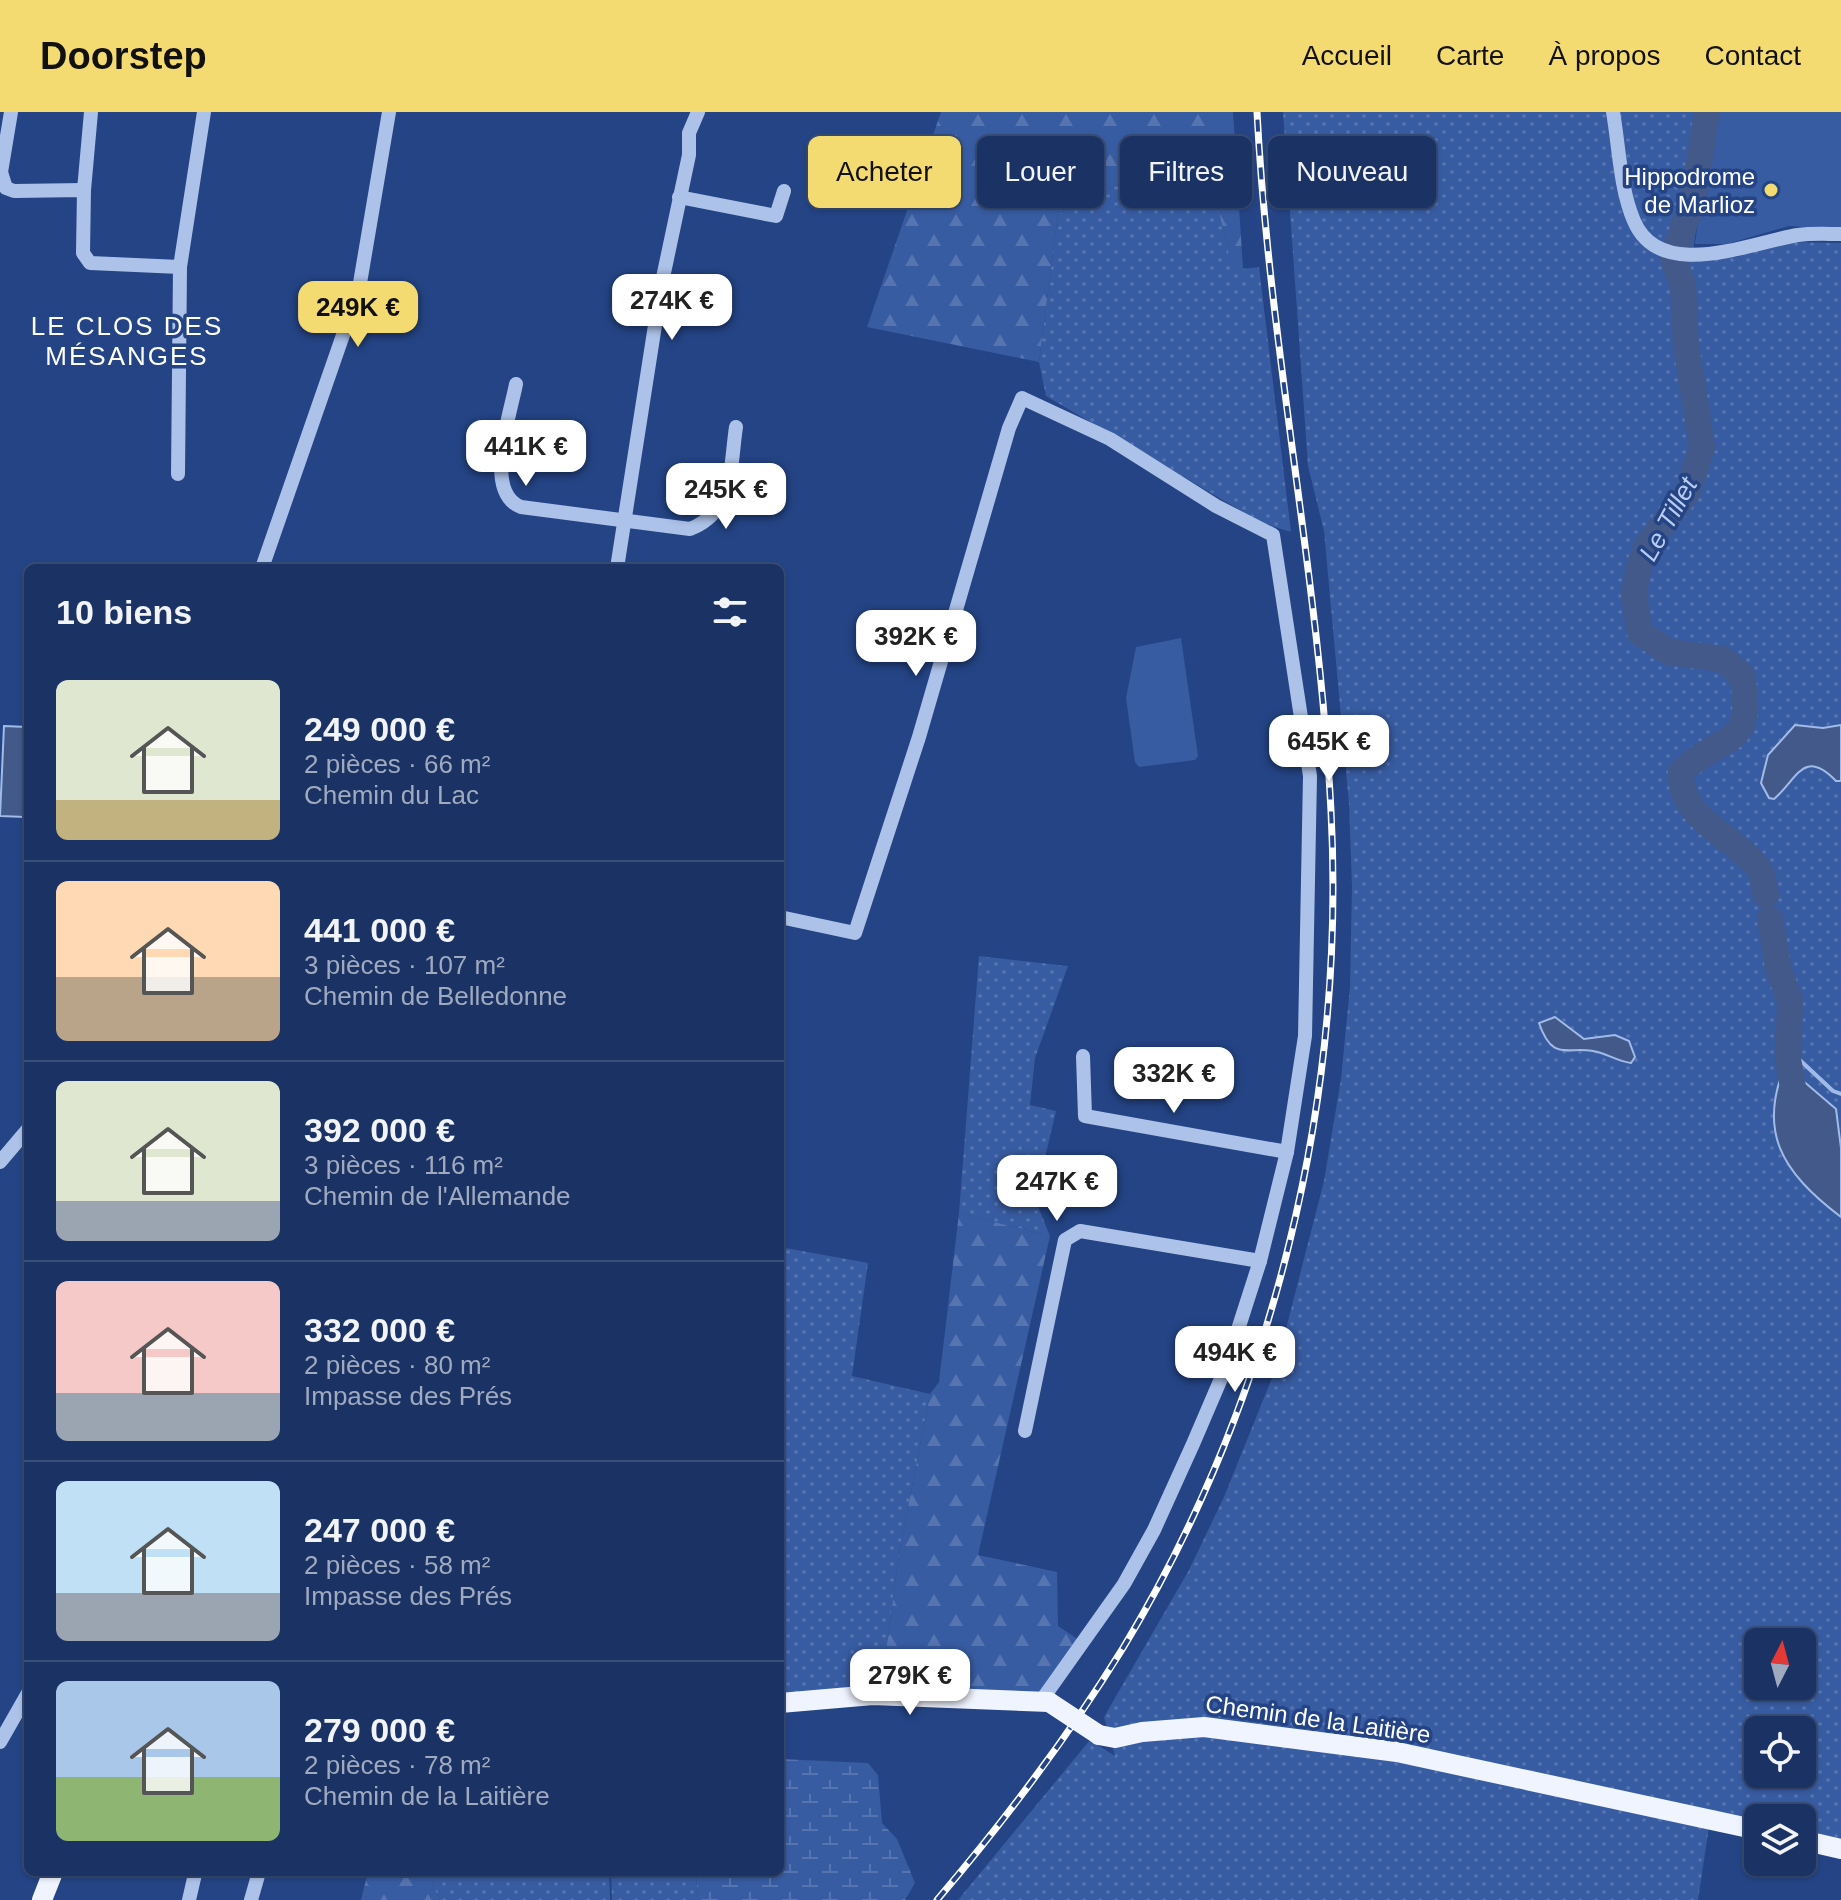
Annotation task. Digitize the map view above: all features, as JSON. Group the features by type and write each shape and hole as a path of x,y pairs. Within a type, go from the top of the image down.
{"main road":[{"path":"784,1703 873,1695 1045,1702"},
{"name":"Chemin de la Laitière","path":"1045,1702 1099,1735 1115,1738 1142,1732 1204,1727 1397,1752 1551,1788 1744,1827"},
{"path":"1816,1843 1841,1849"},
{"path":"42,1900 51,1876"}],"street":[{"path":"11,112 1,172 6,188 14,191 84,190"},
{"path":"91,112 84,190 85,259 100,264 180,267"},
{"path":"178,474 180,267 204,112"},
{"path":"263,564 359,289 389,112"},
{"path":"618,564 661,287 689,155 689,133 698,112"},
{"path":"1613,112 1634,222 1646,238 1657,245 1693,255 1730,252 1800,234 1841,234"},
{"path":"679,197 776,216 784,191"},
{"path":"516,384 500,482 506,498 521,507 690,529 715,516 727,491 736,427"},
{"path":"784,918 855,933 919,737 1009,428 1022,398 1110,439 1216,506 1273,535 1310,776 1311,882 1305,1036 1287,1152 1260,1261 1226,1367 1154,1530 1085,1644 1045,1702"},
{"path":"1083,1056 1085,1116 1287,1152"},
{"path":"0,1162 24,1134"},
{"path":"1025,1431 1065,1240 1080,1231 1260,1261"},
{"path":"0,1742 24,1700"},
{"path":"189,1900 195,1876"},
{"path":"251,1900 258,1876"}],"green space":[{"path":"941,112 1233,112 1235,136 1120,136 1120,183 1104,191 1104,136 977,136 977,208 1070,208 1058,214 1039,362 867,327 908,208 961,208 961,136 933,136"},
{"path":"1283,112 1712,112 1692,260 1736,257 1787,242 1841,243 1841,1849 1816,1843 1816,1804 1744,1804 1744,1827 1710,1820 1698,1900 958,1900 1090,1740 1115,1756 1104,1717 1189,1570 1224,1497 1276,1368 1324,1181 1341,1079 1350,987 1352,887 1349,804 1324,531 1308,466 1290,208 1436,208 1436,136 1285,136"},
{"name":"Hippodrome de Marlioz","path":"1712,112 1841,112 1841,230 1789,226 1727,244 1695,244"},
{"path":"1120,183 1120,208 1218,208 1233,270 1259,267 1291,532 1262,523 1046,396 1039,362 1058,214 1070,208 1104,208 1104,191"},
{"path":"1218,208 1239,208 1243,269 1233,271"},
{"path":"1181,638 1198,756 1195,760 1139,767 1135,762 1126,698 1136,647"},
{"path":"979,956 1068,966 1035,1058 1030,1105 1056,1111 1035,1199 1050,1236 959,1213"},
{"path":"959,1213 1050,1236 978,1555 1057,1572 1058,1626 1085,1644 1041,1701 880,1695 900,1548 930,1394 939,1382"},
{"path":"784,1248 868,1263 852,1376 930,1394 900,1548 880,1695 784,1703"},
{"path":"784,1759 868,1763 878,1775 882,1823 897,1839 915,1883 905,1900 698,1900 696,1876 784,1876"},
{"path":"367,1876 436,1876 432,1885 440,1900 361,1900"},
{"path":"436,1876 609,1876 610,1900 440,1900 432,1885"},
{"path":"611,1876 696,1876 698,1900 612,1900"}],"shaded area":[{"path":"1795,725 1823,728 1841,725 1841,781 1836,781 1816,767 1808,767 1801,770 1774,799 1769,798 1761,783 1768,755"},
{"path":"4,726 24,727 24,817 0,816"},
{"path":"1555,1017 1584,1039 1615,1035 1629,1041 1635,1057 1631,1063 1590,1050 1557,1049 1551,1045 1539,1023"},
{"path":"1788,1059 1795,1074 1836,1109 1841,1148 1841,1217 1803,1183 1780,1148 1774,1108 1778,1085"}],"waterway":[{"name":"Le Tillet","path":"1707,112 1694,196 1673,258 1683,285 1686,345 1702,447 1688,491 1647,546 1634,593 1640,633 1669,652 1722,659 1742,675 1745,699 1740,728 1681,772 1689,802 1709,825 1757,866 1766,895"},
{"name":"Le Tillet","path":"1770,919 1778,967 1790,1001 1788,1059 1794,1093"},
{"path":"1788,1049 1833,1091 1841,1094"}],"railway":[{"path":"937,1900 1058,1746 1123,1648 1176,1553 1221,1453 1259,1350 1289,1245 1311,1137 1326,1029 1333,920 1331,811 1316,636 1272,287 1257,112"}],"place":[{"name":"Hippodrome de Marlioz","path":"1771,190"}],"district":[{"name":"LE CLOS DES MÉSANGES","path":"127,341"}]}
